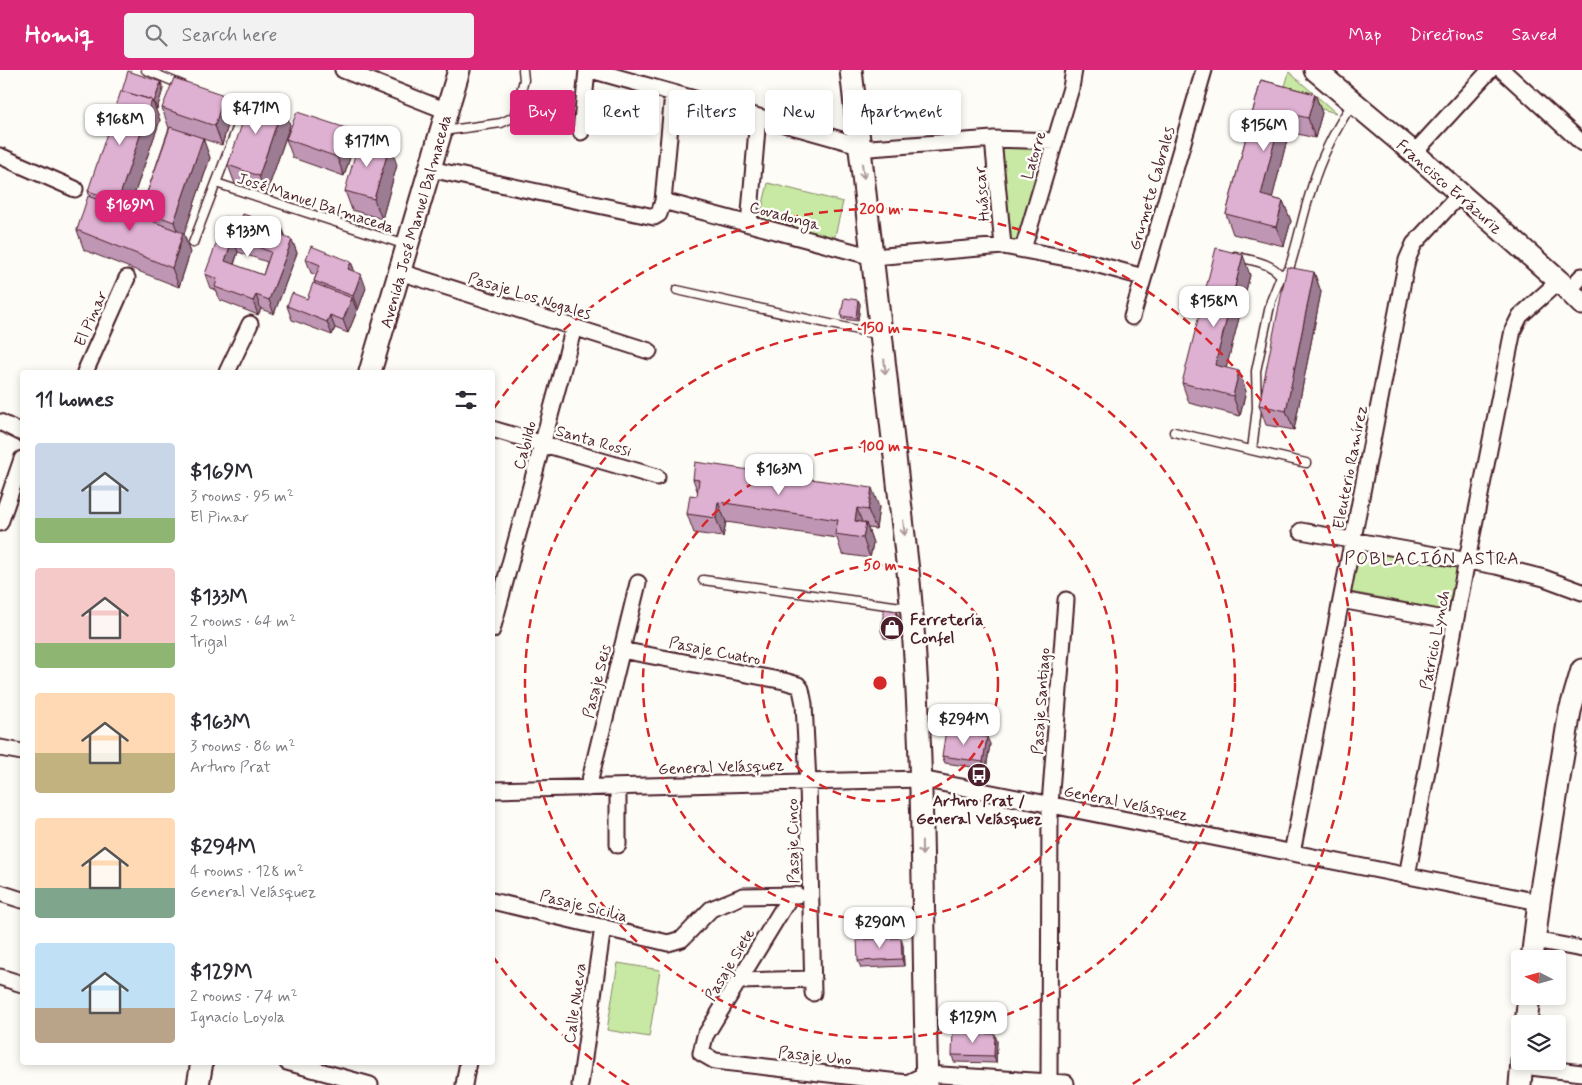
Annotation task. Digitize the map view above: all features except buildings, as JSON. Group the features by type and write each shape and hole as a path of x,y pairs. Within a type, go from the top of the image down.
{"street":[{"path":"343,70 444,121"},
{"name":"Avenida José Manuel Balmaceda","path":"371,370 460,70"},
{"path":"581,132 587,70"},
{"path":"591,70 669,92"},
{"path":"851,70 916,646 921,778 926,1080 1049,1082 1066,1083 1066,1085"},
{"name":"Latorre","path":"1023,249 1071,88 1074,70"},
{"name":"Grumete Cabrales","path":"1132,317 1204,70"},
{"name":"Francisco Errázuriz","path":"1315,70 1573,288"},
{"path":"1414,153 1491,71 1582,143"},
{"path":"755,116 860,146 880,148 993,139 1055,141"},
{"path":"750,224 758,117"},
{"path":"430,169 654,217 659,214 663,201 669,135"},
{"name":"Huáscar","path":"993,139 1003,246"},
{"path":"0,156 75,189"},
{"name":"Eleuterio Ramírez","path":"1292,852 1407,260 1414,244 1460,194"},
{"name":"Covadonga","path":"663,201 873,257 1003,246 1088,262 1143,277"},
{"name":"Pasaje Los Nogales","path":"400,272 649,351"},
{"name":"El Pinar","path":"86,370 127,278"},
{"name":"Patricio Lynch","path":"1407,876 1513,330 1520,316 1573,288"},
{"path":"228,370 250,324"},
{"name":"Cabildo","path":"495,619 574,327"},
{"path":"1,424 20,432"},
{"name":"Santa Rossi","path":"495,430 657,477"},
{"path":"0,523 20,465"},
{"path":"1302,531 1467,560 1536,576 1582,592"},
{"name":"Pasaje Seis","path":"588,788 638,583"},
{"name":"Pasaje Santiago","path":"1049,1082 1050,804 1066,600"},
{"path":"1341,600 1456,621"},
{"name":"Pasaje Cuatro","path":"621,650 784,681 798,685 801,689"},
{"path":"1582,670 1579,690 1570,710 1533,950 1582,949"},
{"name":"Pasaje Cinco","path":"739,980 813,986 808,782 804,704 801,689"},
{"path":"0,748 20,752"},
{"name":"General Velásquez","path":"495,790 921,778 1539,902"},
{"path":"618,787 618,845"},
{"path":"0,893 20,899"},
{"path":"791,895 811,895"},
{"name":"Pasaje Sicilia","path":"495,901 668,943 682,939 711,909 743,896 791,895"},
{"name":"Pasaje Siete","path":"701,1052 705,1036 791,895"},
{"name":"Calle Nueva","path":"580,1085 603,927"},
{"path":"0,977 20,983"},
{"name":"Pasaje Uno","path":"701,1052 715,1062 907,1083 926,1080"},
{"path":"198,1085 201,1065"},
{"path":"299,1065 370,1085"},
{"path":"464,1085 467,1065"},
{"path":"1522,1071 1582,1073"}],"lane":[{"path":"146,70 190,88"},
{"path":"444,121 501,123 514,117 524,80 523,70"},
{"path":"193,243 244,110 208,96"},
{"path":"1252,450 1257,408 1256,370 1271,300 1281,276 1289,269 1312,187 1327,149 1336,129 1353,102"},
{"name":"José Manuel Balmaceda","path":"216,184 408,246"},
{"path":"1229,255 1271,266 1281,276"},
{"path":"677,290 882,336"},
{"path":"1174,432 1306,463"},
{"path":"703,580 912,609"}],"green space":[{"path":"1289,72 1336,113 1282,98"},
{"path":"1000,145 1046,148 1018,240 1009,239"},
{"path":"768,183 843,202 834,240 759,221"},
{"path":"1359,549 1457,568 1449,611 1351,592"},
{"path":"618,963 660,970 649,1037 607,1030"}],"place":[{"name":"Ferretería Confel","path":"892,628"},
{"name":"Arturo Prat / General Velásquez","path":"979,775"}],"district":[{"name":"POBLACIÓN ASTRA","path":"1432,558"}]}
